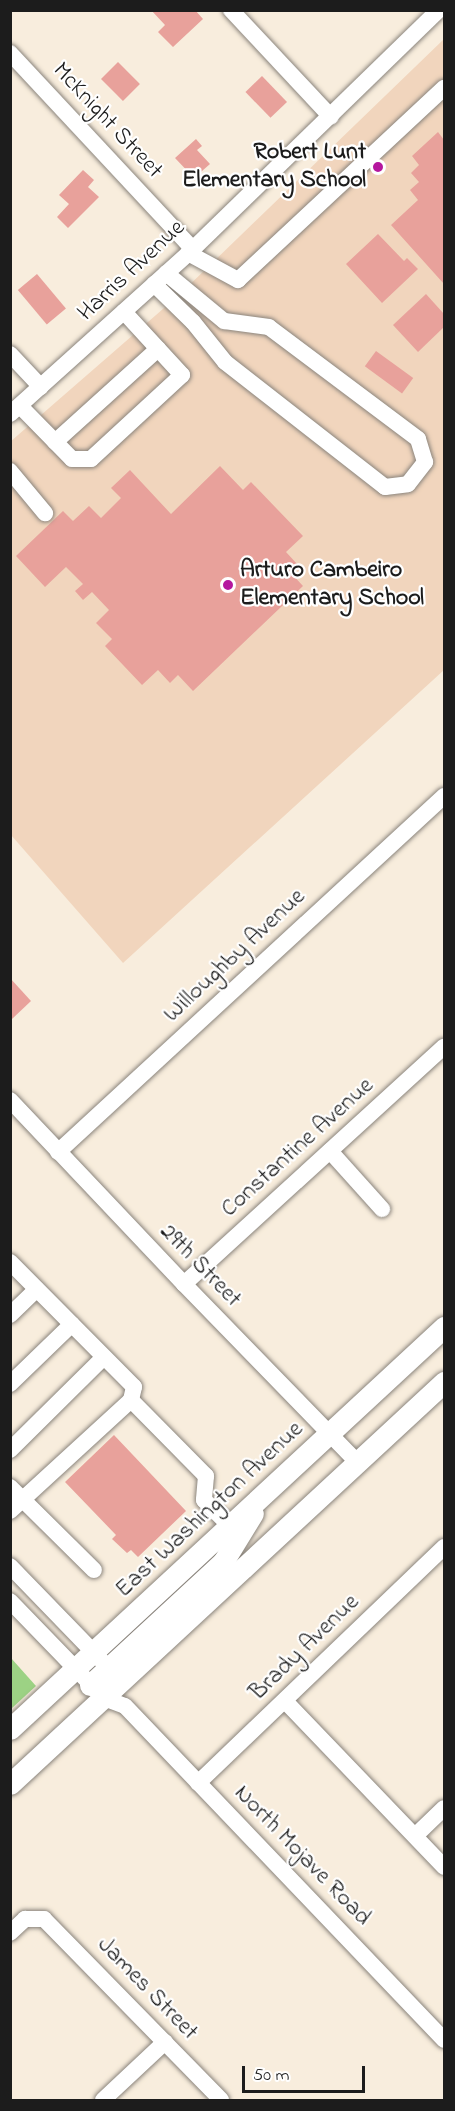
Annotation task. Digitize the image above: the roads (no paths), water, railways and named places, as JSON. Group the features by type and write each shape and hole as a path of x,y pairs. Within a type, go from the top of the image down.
{"main road":[{"name":"East Washington Avenue","path":"10,1784 90,1684 94,1652 444,1327"},
{"name":"East Washington Avenue","path":"10,1730 90,1684 115,1674 358,1463 444,1382"},
{"path":"115,1674 223,1562 262,1497"}],"street":[{"path":"231,10 331,117"},
{"name":"Harris Avenue","path":"15,410 190,251 439,10"},
{"name":"McKnight Street","path":"10,53 190,251 238,280 444,88"},
{"path":"160,278 224,321 268,327 418,439 425,462 408,484 386,487 225,362 160,278"},
{"path":"15,410 55,442 72,459 91,459 183,375 124,312"},
{"path":"55,442 158,349"},
{"path":"10,354 42,387"},
{"path":"10,471 45,513"},
{"name":"Willoughby Avenue","path":"58,1152 444,796"},
{"name":"Constantine Avenue","path":"184,1284 444,1047"},
{"name":"29th Street","path":"10,1100 358,1463"},
{"path":"330,1151 382,1209"},
{"path":"10,1262 134,1388 131,1400 10,1511"},
{"path":"10,1315 37,1289"},
{"path":"10,1384 72,1324"},
{"path":"10,1450 104,1357"},
{"path":"131,1400 206,1476 204,1500 230,1527"},
{"path":"10,1487 94,1570"},
{"name":"Brady Avenue","path":"198,1783 444,1547"},
{"path":"10,1566 115,1674 125,1706"},
{"name":"North Mojave Road","path":"10,1601 90,1684 125,1706 444,2040"},
{"path":"285,1701 444,1867"},
{"path":"415,1836 444,1808"},
{"name":"James Street","path":"10,1933 26,1919 44,1919 221,2100"},
{"path":"103,2100 165,2042"}],"place":[{"name":"Robert Lunt Elementary School","path":"378,167"},
{"name":"Arturo Cambeiro Elementary School","path":"228,585"}]}
